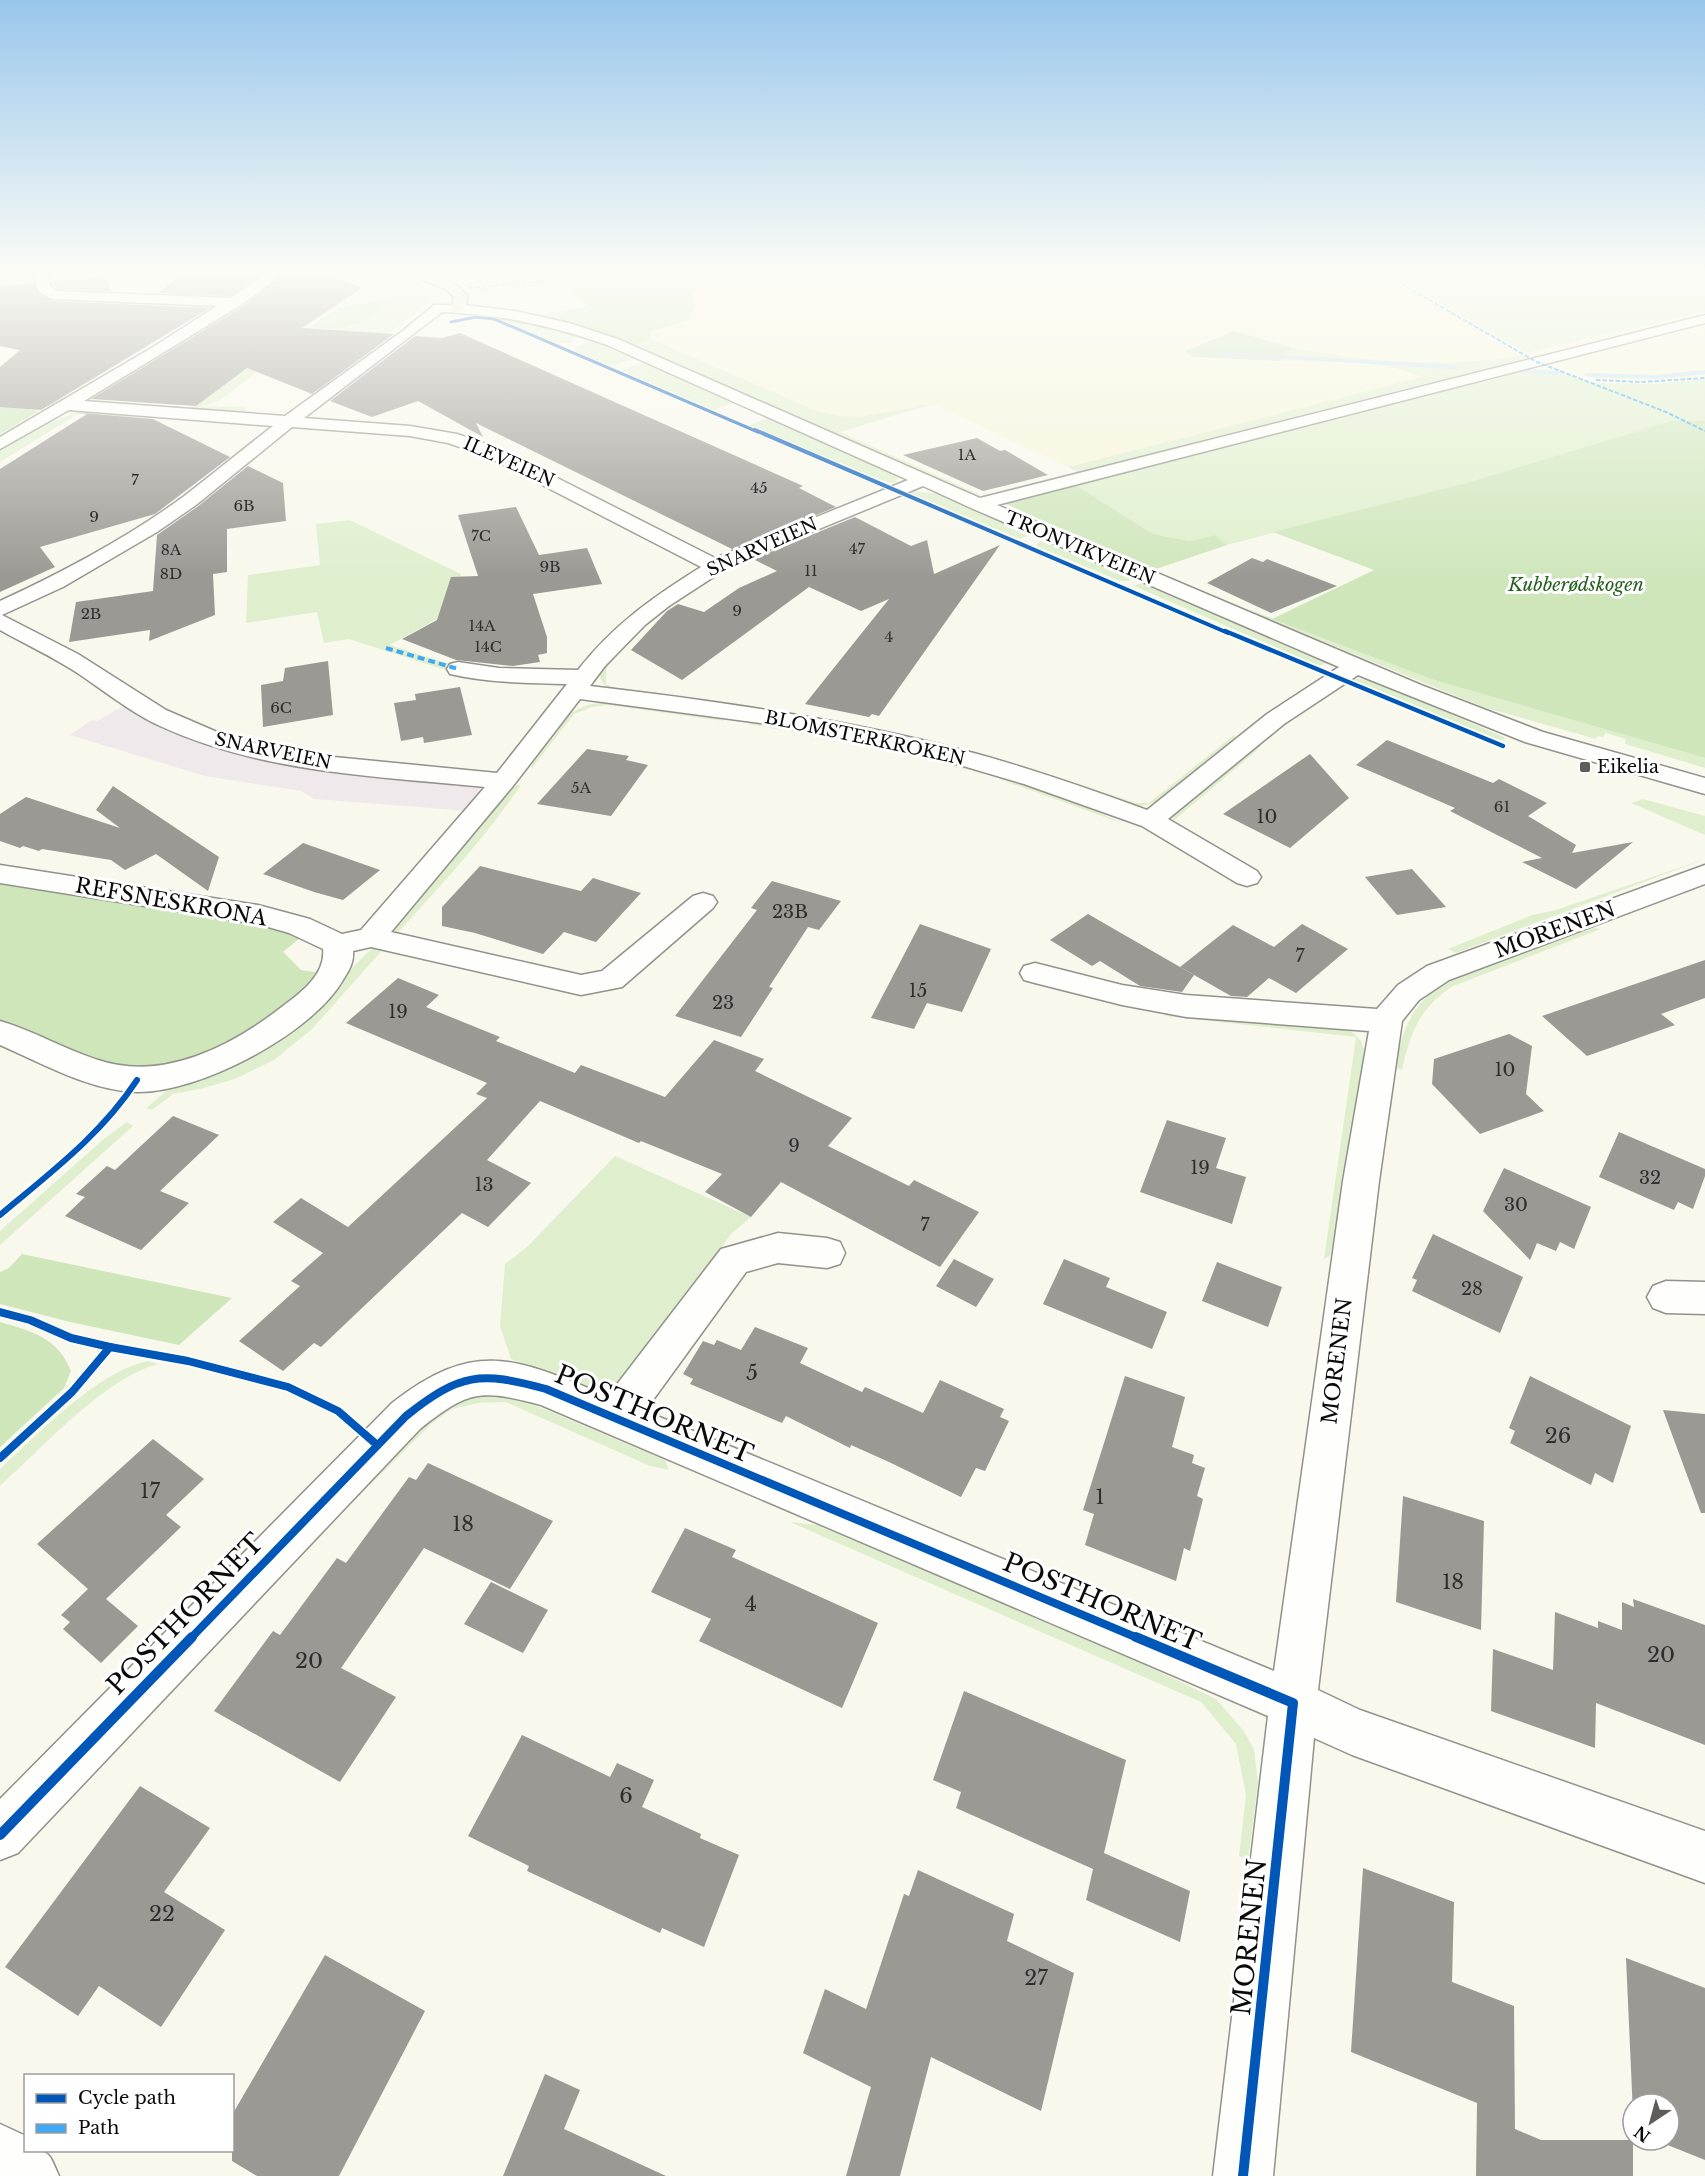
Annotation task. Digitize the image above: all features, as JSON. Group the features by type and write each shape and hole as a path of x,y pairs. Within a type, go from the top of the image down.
{"street":[{"path":"0,444 120,376"},
{"path":"92,407 139,376"},
{"path":"0,609 66,578 150,528 189,501 288,422 351,376"},
{"name":"TRONVIKVEIEN","path":"688,376 978,504 1356,666 1534,737 1705,786"},
{"path":"978,504 1483,376"},
{"name":"ILEVEIEN","path":"68,405 250,413 288,422 410,431 471,444 556,483 715,566"},
{"name":"SNARVEIEN","path":"371,937 504,781 578,684 637,620 683,585 715,566 923,480"},
{"name":"SNARVEIEN","path":"0,621 77,663 168,721 224,743 264,753 363,769 504,781"},
{"path":"1150,820 1239,747 1322,687 1356,666"},
{"name":"BLOMSTERKROKEN","path":"458,669 578,684 769,717 904,744 1030,778 1150,820 1247,877"},
{"name":"REFSNESKRONA","path":"0,874 256,914 308,928 338,945"},
{"name":"MORENEN","path":"1243,2176 1293,1703 1361,1181 1386,1021 1416,984 1438,973 1705,874"},
{"path":"0,1032 110,1077 149,1080 189,1070 249,1045 292,1016 328,981 339,961 338,945 371,937 581,985 611,980 703,902"},
{"path":"1035,974 1122,995 1186,1006 1386,1021"},
{"path":"615,1419 734,1260 777,1248 827,1254"},
{"path":"1666,1297 1705,1298"},
{"name":"POSTHORNET","path":"0,1835 376,1444 428,1397 454,1382 480,1377 503,1377 546,1389 1293,1703"},
{"path":"1293,1703 1352,1731 1705,1857"},
{"path":"0,2153 29,2176"}],"shaded area":[{"path":"125,705 186,735 484,781 482,792 469,811 314,799 301,791 205,776 70,735 92,720 97,721"}],"green space":[{"path":"0,376 41,396 63,398 49,406 20,408 39,411 0,434"},
{"path":"124,376 135,376 97,399 88,400"},
{"path":"237,376 253,376 219,401 197,408 247,407 242,413 191,409"},
{"path":"634,376 677,376 733,401 733,403 714,410"},
{"path":"702,376 735,376 817,411 839,416 858,417 933,404 840,432 980,495 977,497"},
{"path":"735,376 1423,377 1068,467 933,404 858,417 817,411"},
{"path":"1418,376 1462,376 1079,473 1068,467 1422,377"},
{"path":"1496,376 1570,376 1592,383 1653,384 1705,379 1705,421 1671,421 1466,483 1227,545 1215,535 1190,541 1153,534 1073,483"},
{"path":"1584,376 1705,376 1652,381 1590,378"},
{"path":"80,411 195,420 78,414 0,462 0,451 36,428"},
{"path":"767,418 895,474 898,478 892,483 876,478 749,425"},
{"name":"Kubberødskogen","path":"1671,421 1705,421 1705,758 1434,680 1272,619 1374,570 1273,532 1466,483"},
{"path":"1073,483 1153,534 1190,541 1215,535 1227,545 1153,570 1006,504 1009,500"},
{"path":"914,491 939,494 1030,535 1020,539 910,493"},
{"path":"350,520 461,574 455,609 390,645 462,666 452,672 349,639 324,643 317,612 246,623 248,575 320,565 316,524"},
{"path":"1040,541 1061,547 1130,578 1129,581 1120,581 1039,547 1036,545"},
{"path":"1140,583 1323,659 1327,663 1319,666 1134,586"},
{"path":"1250,610 1434,680 1705,758 1705,768 1625,744 1626,739 1606,733 1603,737 1598,736 1596,739 1483,707"},
{"path":"622,649 606,669 606,684 612,687 760,707 611,689 605,686 600,672"},
{"path":"1352,678 1374,681 1506,738 1501,741 1351,681"},
{"path":"610,702 715,717 724,721 609,705 592,707 574,714 532,768 534,757 565,718 583,707"},
{"path":"750,723 915,753 976,772 873,746"},
{"path":"1234,735 1236,739 1189,779 1175,790 1149,804 1138,806 1117,802 1053,779 1049,774 1136,803 1149,803"},
{"path":"1262,745 1172,822 1175,808 1252,747"},
{"path":"999,779 1069,799 1124,824"},
{"path":"517,785 521,785 461,863 395,936 387,934 407,908 478,830 502,797"},
{"path":"1643,799 1705,816 1705,835 1631,803"},
{"path":"1705,859 1456,953 1448,949 1532,915 1556,910"},
{"path":"0,883 221,917 287,932 300,938 283,952 301,970 321,973 309,990 224,1050 153,1069 119,1067 79,1055 0,1023"},
{"path":"1593,928 1601,929 1453,986 1424,1012 1413,1032 1402,1070 1396,1067 1401,1042 1411,1018 1421,1003 1434,991 1453,980 1501,960"},
{"path":"377,946 386,946 312,1029 274,1060 235,1079 173,1094 152,1110 146,1108 169,1089 302,1019 368,952"},
{"path":"1173,1012 1347,1027 1361,1041 1365,1052 1331,1255 1324,1259 1356,1037 1165,1016"},
{"path":"127,1122 133,1126 0,1245 0,1231 105,1138"},
{"path":"615,1156 751,1217 731,1234 649,1349 610,1389 584,1386 511,1359 500,1326 505,1264 527,1247"},
{"path":"22,1254 232,1298 179,1345 70,1322 0,1304 0,1272 9,1268"},
{"path":"0,1322 33,1333 51,1343 66,1360 71,1371 64,1388 0,1447"},
{"path":"148,1361 158,1364 138,1372 96,1399 54,1434 0,1486 0,1469 50,1422 108,1378 128,1367"},
{"path":"478,1392 520,1399 665,1460 669,1470 650,1466 506,1402 478,1403 452,1409 432,1423 352,1503 347,1499 441,1406"},
{"path":"790,1522 817,1525 1139,1662 1216,1699 1243,1730 1254,1749 1258,1784 1248,1860 1239,1856 1246,1795 1236,1744 1201,1702"}],"building":[{"path":"0,376 98,376 41,410 0,407"},
{"path":"129,376 237,376 196,406 91,399"},
{"path":"266,376 337,376 312,394"},
{"path":"363,376 555,376 803,486 799,488 836,507 732,549 476,423 483,437 418,401 372,417 330,401"},
{"path":"70,412 153,419 230,457 155,514 40,547 55,567 0,592 0,469 87,414"},
{"path":"977,438 1000,451 1005,450 1048,475 983,491 903,455"},
{"path":"248,466 283,483 286,521 227,529 227,572 213,574 215,615 149,641 150,630 69,642 76,602 153,591 157,535 197,507"},
{"path":"516,507 539,555 587,548 602,584 533,594 547,637 547,653 538,655 540,662 513,666 456,660 402,639 437,620 451,577 478,576 458,515"},
{"path":"855,517 911,546 927,540 934,574 1000,545 879,716 872,714 869,717 805,704 889,599 861,611 809,587 682,680 631,650 667,611 678,604 704,612 739,588 777,571 753,559"},
{"path":"1252,558 1263,562 1267,559 1337,586 1271,613 1207,583"},
{"path":"328,661 333,715 263,727 261,685 283,681 285,668"},
{"path":"460,687 472,735 424,743 423,737 401,741 394,703 416,700 415,694"},
{"path":"1387,740 1493,783 1499,779 1547,803 1528,816 1576,845 1572,853 1633,842 1576,889 1522,862 1542,858 1450,811 1455,808 1356,765"},
{"path":"587,749 629,756 626,760 648,765 611,816 537,804"},
{"path":"1310,754 1349,798 1290,848 1223,814"},
{"path":"113,786 219,857 208,891 156,854 125,870 111,860 42,849 39,851 23,846 20,848 0,841 0,814 26,797 120,828 96,810"},
{"path":"303,843 380,870 343,900 263,874"},
{"path":"480,866 581,891 593,878 641,893 596,942 564,932 543,954 475,933 442,926 442,907"},
{"path":"1412,869 1446,907 1397,915 1365,877"},
{"path":"772,881 841,901 819,930 808,927 769,987 773,988 741,1037 675,1016 757,910 751,908"},
{"path":"1088,914 1194,975 1182,992 1140,986 1100,961 1092,966 1050,940"},
{"path":"920,924 991,949 962,1012 927,1003 914,1029 871,1018"},
{"path":"1302,924 1348,949 1296,993 1269,978 1247,997 1231,996 1180,967 1233,925 1274,947"},
{"path":"1705,960 1705,998 1661,1014 1675,1025 1587,1056 1542,1016"},
{"path":"398,978 439,995 426,1007 500,1037 496,1041 575,1073 581,1065 665,1097 714,1040 764,1059 755,1071 852,1118 828,1146 909,1186 914,1180 979,1212 940,1267 781,1182 751,1217 705,1192 722,1174 641,1141 639,1143 540,1101 487,1160 531,1183 488,1227 462,1213 321,1347 314,1343 283,1371 239,1341 300,1286 291,1281 323,1253 273,1222 301,1198 348,1227 487,1098 476,1094 487,1083 346,1023"},
{"path":"1509,1034 1532,1046 1526,1094 1544,1111 1480,1134 1432,1084 1434,1059"},
{"path":"173,1116 219,1135 160,1191 189,1203 141,1250 65,1216 85,1197 76,1194 107,1166 115,1170"},
{"path":"1167,1120 1226,1138 1216,1168 1246,1177 1232,1224 1140,1192"},
{"path":"1619,1132 1705,1169 1705,1176 1693,1209 1678,1202 1674,1210 1599,1177"},
{"path":"1504,1168 1591,1207 1574,1249 1560,1242 1556,1251 1537,1243 1530,1260 1483,1211"},
{"path":"1433,1234 1523,1277 1500,1333 1412,1291 1417,1280 1412,1278"},
{"path":"954,1259 994,1279 976,1307 936,1286"},
{"path":"1064,1259 1110,1278 1106,1287 1167,1312 1152,1349 1043,1304"},
{"path":"1217,1262 1282,1287 1268,1327 1202,1301"},
{"path":"755,1327 808,1348 800,1363 862,1392 865,1387 923,1413 940,1380 1004,1409 1000,1417 1009,1421 985,1471 976,1468 961,1497 851,1445 850,1448 786,1416 782,1423 690,1384 693,1379 683,1374 703,1341 714,1345 717,1340 741,1350"},
{"path":"1125,1376 1185,1397 1172,1447 1194,1455 1192,1463 1205,1468 1197,1496 1203,1499 1190,1551 1184,1548 1176,1581 1085,1545 1094,1514 1083,1510"},
{"path":"1530,1376 1631,1426 1613,1483 1595,1473 1591,1485 1510,1443 1515,1431 1509,1428"},
{"path":"1663,1410 1705,1414 1705,1513 1701,1513"},
{"path":"153,1439 204,1479 166,1515 181,1527 106,1599 138,1626 101,1663 63,1629 70,1622 61,1615 88,1589 37,1544"},
{"path":"428,1463 553,1521 510,1589 424,1548 341,1668 396,1697 340,1782 214,1711 273,1631 280,1635 337,1558 346,1563 409,1477 416,1480"},
{"path":"1403,1496 1484,1521 1481,1630 1396,1602"},
{"path":"685,1528 736,1550 732,1557 878,1623 842,1708 699,1641 711,1619 651,1592"},
{"path":"491,1582 548,1610 523,1653 464,1624"},
{"path":"1633,1599 1705,1625 1705,1745 1596,1703 1595,1748 1491,1711 1493,1649 1553,1670 1555,1612 1598,1628 1598,1621 1622,1630 1622,1602 1634,1607"},
{"path":"964,1691 1126,1760 1104,1853 1190,1891 1180,1942 1086,1900 1093,1869 956,1808 961,1792 933,1780"},
{"path":"522,1735 610,1777 617,1763 654,1780 642,1807 701,1834 700,1838 739,1855 704,1947 662,1928 660,1933 527,1871 529,1866 468,1836"},
{"path":"140,1786 210,1828 164,1892 225,1930 161,2027 99,1986 78,2016 5,1967"},
{"path":"1363,1868 1454,1902 1452,1982 1514,2006 1515,2129 1541,2140 1621,2140 1621,2152 1633,2152 1633,2176 1476,2176 1477,2103 1351,2052"},
{"path":"918,1870 1014,1914 1007,1941 1074,1973 1041,2111 931,2057 900,2176 846,2176 871,2087 803,2053 825,1989 866,2009 904,1894 909,1896"},
{"path":"325,1955 425,2011 339,2176 257,2176 232,2161 234,2112"},
{"path":"1626,1958 1705,1988 1705,2160 1681,2150 1681,2092 1632,2092"},
{"path":"545,2074 580,2090 564,2129 666,2176 503,2176"}],"waterway":[{"path":"1606,376 1670,376"}],"marked path":[{"path":"1572,376 1666,412 1705,431"},
{"path":"1596,380 1641,382 1705,378"},
{"path":"386,648 458,669"}],"cycle path":[{"path":"626,376 1358,688 1503,746"},
{"path":"0,1215 92,1136 109,1119 137,1080"},
{"path":"0,1312 30,1320 71,1338 110,1347 72,1392 0,1458"},
{"path":"110,1347 188,1361 288,1387 338,1411 376,1444"},
{"path":"0,1835 406,1416 441,1390 471,1378 503,1379 546,1389 1293,1703 1243,2176"}],"place":[{"name":"Eikelia","path":"1585,767"}]}
